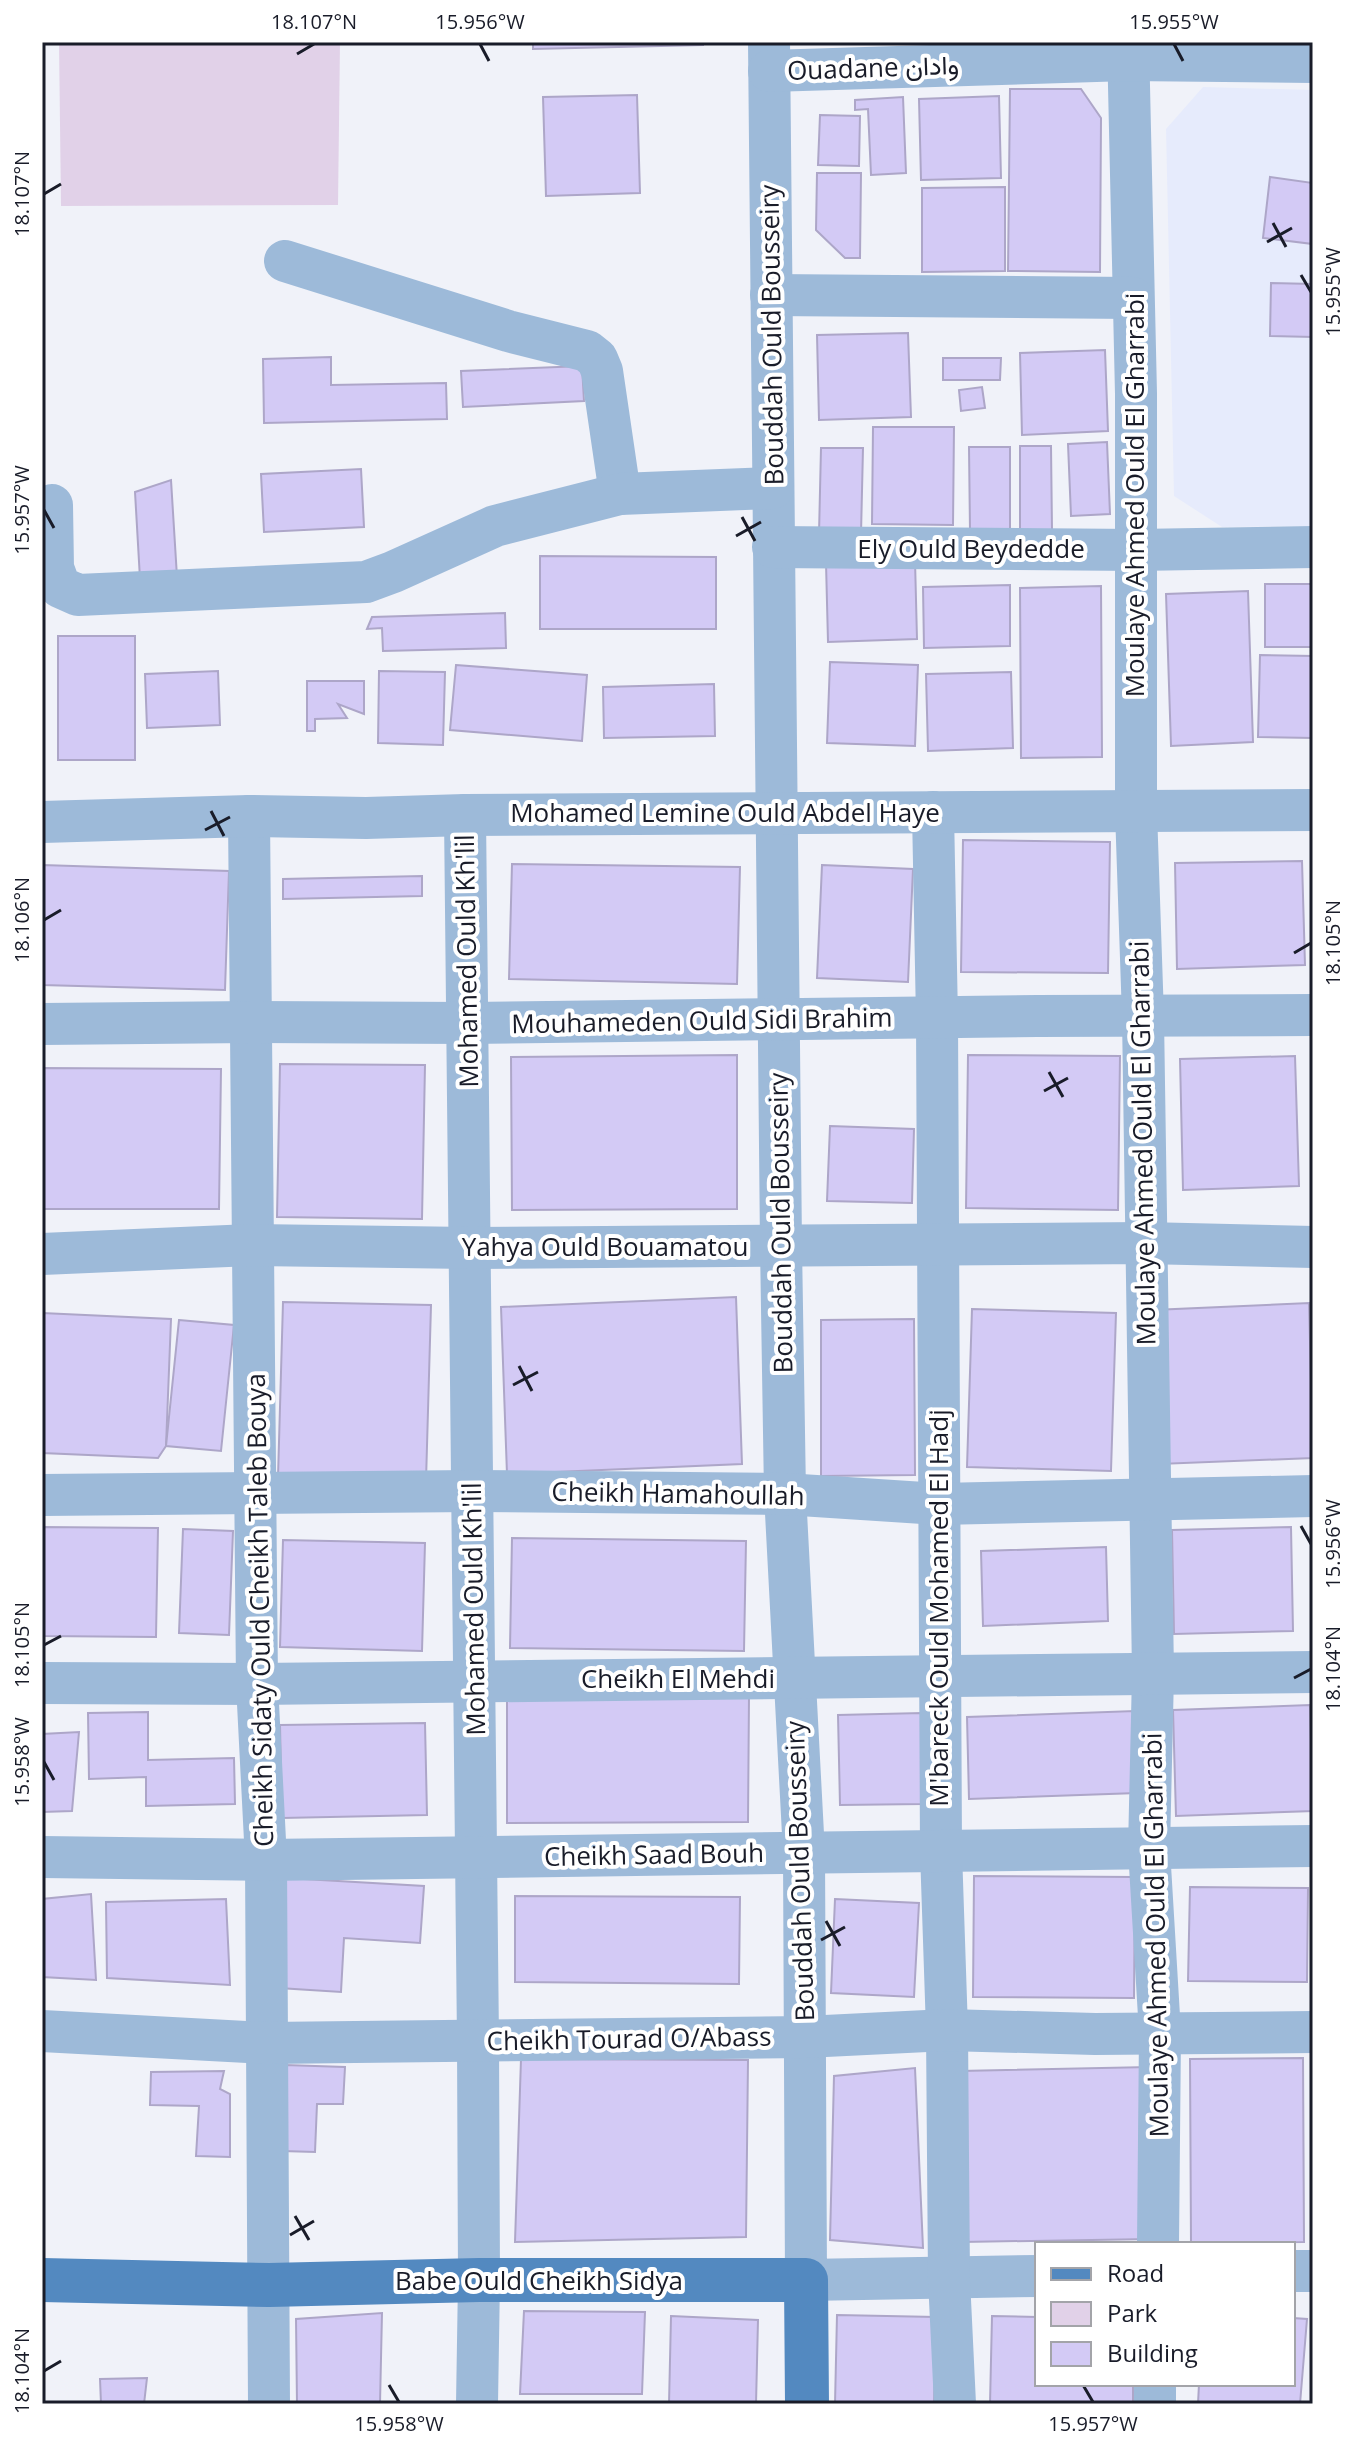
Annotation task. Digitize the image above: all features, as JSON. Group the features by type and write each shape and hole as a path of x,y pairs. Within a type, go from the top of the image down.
{"main road":[{"name":"Babe Ould Cheikh Sidya","path":"42,2280 269,2285 479,2280 806,2280"},
{"name":"Bouddah Ould Bousseiry","path":"806,2280 807,2404"}],"street":[{"name":"Ouadane وادان","path":"769,56 1128,51 1313,62"},
{"name":"Moulaye Ahmed Ould El Gharrabi","path":"1128,51 1137,550 1136,811 1143,1017 1153,1674 1149,1849 1160,2033 1158,2242"},
{"name":"Bouddah Ould Bousseiry","path":"769,56 785,1494 804,1853 806,2280"},
{"path":"285,261 464,318 587,351 597,359 602,371 620,494"},
{"path":"771,295 1133,298"},
{"path":"52,505 53,568 60,587 78,595 366,582 495,526 620,494 773,488"},
{"name":"Ely Ould Beydedde","path":"773,547 1137,550 1313,547"},
{"name":"Mohamed Lemine Ould Abdel Haye","path":"42,822 249,816 366,818 1313,810"},
{"name":"M'bareck Ould Mohamed El Hadj","path":"933,812 937,1019 941,1851 947,2030 949,2279 955,2404"},
{"name":"Mohamed Ould Kh'lil","path":"465,815 478,2041 477,2404"},
{"name":"Cheikh Sidaty Ould Cheikh Taleb Bouya","path":"249,816 257,1684 266,1860 269,2404"},
{"name":"Mouhameden Ould Sidi Brahim","path":"42,1024 1313,1016"},
{"name":"Yahya Ould Bouamatou","path":"42,1254 251,1245 470,1248 1145,1243 1313,1247"},
{"name":"Cheikh Hamahoullah","path":"42,1495 473,1491 785,1494 939,1504 1313,1496"},
{"name":"Cheikh El Mehdi","path":"42,1683 257,1684 1313,1672"},
{"name":"Cheikh Saad Bouh","path":"42,1857 266,1860 1313,1846"},
{"name":"Cheikh Tourad O/Abass","path":"42,2031 267,2043 805,2037 947,2030 1095,2034 1313,2032"},
{"name":"Babe Ould Cheikh Sidya","path":"806,2280 1035,2276"}],"shaded area":[{"path":"1203,87 1313,90 1313,526 1222,527 1174,496 1166,129"}],"green space":[{"path":"59,42 340,42 338,205 61,206"}],"building":[{"path":"533,42 703,42 703,45 533,49"},
{"path":"1010,89 1081,89 1101,118 1100,272 1008,271"},
{"path":"637,95 640,193 546,196 543,97"},
{"path":"999,96 1001,178 921,180 919,99"},
{"path":"903,97 906,173 871,175 868,109 855,110 855,100"},
{"path":"820,115 860,116 859,166 818,165"},
{"path":"817,173 861,173 860,258 845,258 816,230"},
{"path":"1270,177 1313,183 1313,244 1263,238"},
{"path":"1005,187 1005,271 922,272 922,188"},
{"path":"1271,283 1313,284 1313,337 1270,336"},
{"path":"908,333 911,417 819,420 817,335"},
{"path":"1105,350 1108,431 1022,435 1020,353"},
{"path":"331,357 331,385 446,383 447,419 264,423 263,359"},
{"path":"943,358 1001,358 1000,380 943,380"},
{"path":"582,366 584,401 463,407 461,371"},
{"path":"982,387 985,408 961,411 959,390"},
{"path":"873,427 954,427 953,525 872,524"},
{"path":"1107,442 1110,514 1071,516 1068,444"},
{"path":"1020,446 1051,446 1052,530 1020,530"},
{"path":"969,447 1010,447 1010,531 970,531"},
{"path":"821,448 863,448 861,534 819,534"},
{"path":"361,469 364,527 264,532 261,474"},
{"path":"171,480 177,577 140,579 135,492"},
{"path":"540,556 716,557 716,629 540,629"},
{"path":"915,560 917,639 828,642 826,563"},
{"path":"1265,584 1313,584 1313,647 1265,647"},
{"path":"1010,585 1010,646 924,648 923,587"},
{"path":"1101,586 1102,757 1021,758 1020,588"},
{"path":"1248,591 1253,742 1171,746 1166,594"},
{"path":"505,613 506,648 383,651 382,628 367,629 372,617"},
{"path":"58,636 135,636 135,760 58,760"},
{"path":"1260,655 1313,656 1313,738 1258,737"},
{"path":"830,662 918,665 915,746 827,743"},
{"path":"456,665 587,675 582,741 450,730"},
{"path":"218,671 220,725 147,728 145,674"},
{"path":"379,671 445,672 443,745 378,743"},
{"path":"1011,672 1013,748 928,751 926,674"},
{"path":"307,681 364,681 364,714 338,704 347,718 315,719 315,731 307,731"},
{"path":"714,684 715,736 604,738 603,687"},
{"path":"963,840 1110,842 1108,973 961,972"},
{"path":"1302,861 1305,965 1177,969 1175,863"},
{"path":"512,864 740,867 737,984 509,979"},
{"path":"42,865 229,871 225,990 42,985"},
{"path":"822,865 913,869 908,982 817,978"},
{"path":"422,876 422,896 283,899 283,879"},
{"path":"737,1055 737,1209 512,1210 511,1057"},
{"path":"968,1055 1120,1056 1118,1210 966,1208"},
{"path":"1295,1056 1299,1186 1183,1190 1180,1059"},
{"path":"280,1064 425,1065 422,1219 277,1217"},
{"path":"42,1068 221,1069 219,1209 42,1209"},
{"path":"830,1126 914,1129 912,1203 827,1201"},
{"path":"736,1297 742,1464 507,1474 501,1307"},
{"path":"283,1302 431,1305 426,1481 278,1477"},
{"path":"1309,1303 1313,1458 1159,1464 1153,1310"},
{"path":"972,1309 1116,1313 1111,1471 967,1467"},
{"path":"42,1313 171,1319 166,1446 158,1458 42,1453"},
{"path":"914,1319 915,1475 821,1476 821,1320"},
{"path":"179,1320 234,1325 221,1451 166,1446"},
{"path":"42,1527 158,1528 156,1637 42,1636"},
{"path":"1291,1527 1293,1631 1174,1634 1172,1530"},
{"path":"183,1529 233,1531 229,1635 179,1633"},
{"path":"512,1538 746,1541 744,1651 510,1648"},
{"path":"283,1540 425,1543 422,1651 280,1647"},
{"path":"1106,1547 1108,1621 983,1626 981,1551"},
{"path":"749,1696 748,1822 507,1823 507,1697"},
{"path":"1310,1705 1313,1811 1176,1816 1173,1710"},
{"path":"1135,1711 1137,1793 969,1799 967,1717"},
{"path":"148,1712 148,1760 234,1758 235,1804 146,1806 146,1777 89,1779 88,1713"},
{"path":"922,1713 923,1804 840,1805 838,1715"},
{"path":"425,1723 427,1815 282,1818 280,1725"},
{"path":"79,1732 72,1811 42,1812 42,1734"},
{"path":"974,1876 1135,1877 1134,1998 973,1997"},
{"path":"286,1878 424,1886 420,1943 344,1938 341,1992 279,1988"},
{"path":"1190,1887 1308,1888 1307,1982 1188,1981"},
{"path":"91,1894 96,1980 42,1977 42,1899"},
{"path":"515,1896 740,1897 739,1984 515,1982"},
{"path":"226,1899 230,1985 107,1978 106,1902"},
{"path":"835,1899 919,1903 914,1997 831,1993"},
{"path":"1303,2058 1304,2242 1191,2242 1190,2059"},
{"path":"521,2059 748,2060 746,2237 515,2242"},
{"path":"285,2065 345,2067 343,2104 317,2104 315,2152 282,2151"},
{"path":"1150,2067 1152,2239 962,2242 960,2071"},
{"path":"915,2068 923,2248 830,2240 834,2076"},
{"path":"224,2071 220,2089 230,2094 230,2157 196,2156 199,2106 150,2105 151,2072"},
{"path":"524,2311 645,2312 642,2394 520,2394"},
{"path":"382,2313 380,2404 297,2404 296,2319"},
{"path":"837,2315 936,2317 934,2404 835,2404"},
{"path":"671,2316 758,2320 756,2404 669,2404"},
{"path":"992,2316 1035,2317 1035,2386 1133,2386 1133,2404 990,2404"},
{"path":"1295,2318 1307,2319 1300,2404 1198,2404 1199,2386 1295,2386"},
{"path":"147,2378 144,2404 101,2404 100,2379"}]}
